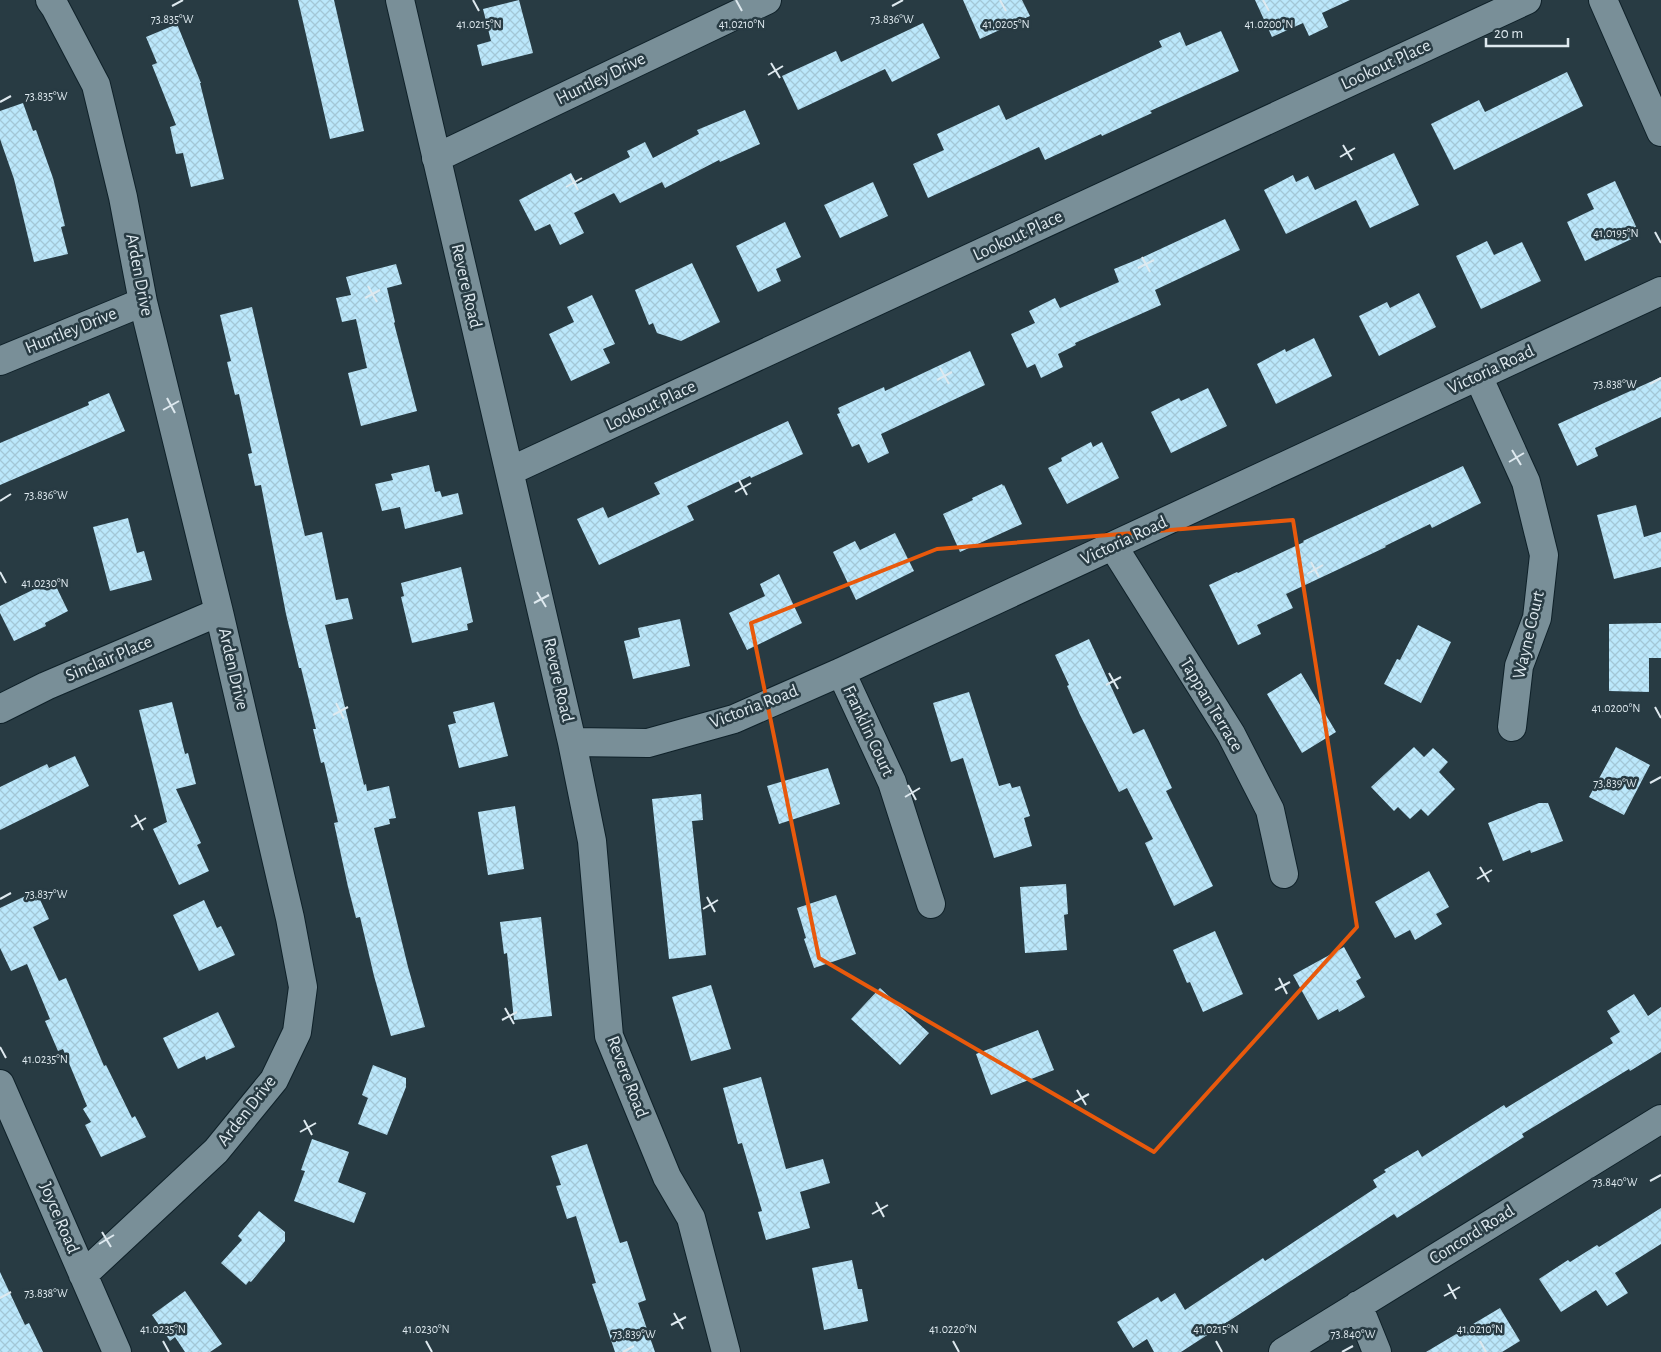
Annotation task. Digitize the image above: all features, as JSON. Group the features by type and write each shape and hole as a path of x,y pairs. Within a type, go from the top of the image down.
{"street":[{"name":"Arden Drive","path":"50,0 56,7 96,85 123,197 143,302 220,612 290,918 303,987 297,1032 274,1080 216,1151 84,1275"},
{"name":"Revere Road","path":"400,0 572,742 592,841 609,1036 667,1177 691,1218 726,1352"},
{"name":"Lookout Place","path":"510,471 1527,0"},
{"path":"1603,0 1661,132"},
{"name":"Huntley Drive","path":"436,158 755,2"},
{"name":"Victoria Road","path":"572,742 648,743 734,719 841,672 1661,291"},
{"name":"Huntley Drive","path":"0,361 143,302"},
{"name":"Wayne Court","path":"1478,376 1526,482 1544,555 1537,618 1520,666 1512,727"},
{"name":"Tappan Terrace","path":"1113,546 1231,734 1270,810 1284,874"},
{"name":"Sinclair Place","path":"0,709 46,686 220,612"},
{"name":"Franklin Court","path":"841,672 892,782 931,904"},
{"name":"Joyce Road","path":"0,1084 8,1126 84,1275 117,1352"},
{"name":"Concord Road","path":"1283,1352 1661,1119"},
{"path":"1358,1305 1377,1352"}],"highlighted area":[{"path":"1293,520 1357,927 1154,1152 819,958 751,623 937,549"}],"building":[{"path":"298,0 334,0 364,131 330,139"},
{"path":"519,0 533,53 482,66 477,45 491,41 483,9"},
{"path":"963,0 1022,0 1030,16 980,39"},
{"path":"1255,0 1350,0 1322,13 1328,27 1309,36 1303,23 1272,37"},
{"path":"923,23 940,58 892,82 885,69 798,110 782,76 836,51 841,62"},
{"path":"177,24 201,83 224,179 191,187 183,153 176,154 170,127 176,125 152,65 157,63 146,37"},
{"path":"1221,31 1239,71 1150,111 1152,113 1102,136 1101,134 1045,160 1039,147 928,198 913,164 944,150 937,134 999,105 1006,120 1162,47 1159,41 1180,32 1186,46"},
{"path":"1567,72 1583,106 1454,170 1431,124 1479,100 1485,112"},
{"path":"23,103 33,131 36,130 53,178 65,226 61,227 68,254 34,262 14,179 0,139 0,111"},
{"path":"745,110 760,144 720,162 719,160 665,188 662,182 620,203 614,193 574,213 584,233 560,245 550,224 535,231 519,200 571,173 577,184 630,157 627,151 645,142 653,158 699,134 697,130"},
{"path":"1394,153 1419,205 1370,228 1356,200 1286,234 1264,190 1293,175 1296,182 1308,176 1315,190"},
{"path":"1615,181 1640,235 1585,261 1567,222 1594,209 1587,194"},
{"path":"873,182 888,216 840,238 824,205"},
{"path":"1225,219 1240,250 1155,290 1161,305 1075,343 1076,345 1058,354 1063,367 1041,378 1035,364 1027,368 1011,334 1035,323 1029,311 1055,298 1060,308 1119,282 1114,269"},
{"path":"785,222 801,257 776,269 781,281 758,292 736,246"},
{"path":"1487,241 1494,255 1522,242 1541,281 1481,309 1456,256"},
{"path":"692,263 720,322 681,341 657,333 653,323 649,325 635,290"},
{"path":"396,264 402,284 387,288 417,411 361,426 348,373 367,368 356,319 342,322 336,298 351,295 346,277"},
{"path":"1419,293 1436,327 1379,356 1359,316 1387,302 1390,308"},
{"path":"592,295 615,344 603,349 610,363 571,381 549,334 574,322 567,307"},
{"path":"252,307 305,536 322,532 336,600 348,598 353,619 325,625 364,785 366,784 367,791 389,786 396,818 389,819 390,824 374,828 408,967 425,1027 391,1036 360,917 356,918 348,887 334,823 338,822 324,762 321,763 313,729 316,729 286,614 261,485 255,486 248,454 252,453 239,394 235,395 227,362 231,361 220,315"},
{"path":"1314,338 1332,376 1276,404 1257,364 1285,349 1286,352"},
{"path":"970,351 985,385 881,434 889,453 868,463 859,444 852,447 837,414 840,413 838,408 884,387 885,391"},
{"path":"1661,377 1661,417 1595,448 1598,456 1577,466 1558,424"},
{"path":"1208,388 1227,426 1171,453 1151,412 1179,398 1181,401"},
{"path":"109,393 125,431 0,485 0,443 89,405 88,402"},
{"path":"788,421 803,454 751,478 750,476 687,506 694,520 599,565 577,519 603,507 608,518 660,494 654,483"},
{"path":"1091,442 1093,447 1102,442 1119,478 1067,504 1048,468 1062,461 1061,458"},
{"path":"429,465 435,492 440,491 442,497 458,493 463,514 405,529 400,507 382,511 375,484 393,480 391,474"},
{"path":"1463,466 1481,503 1432,528 1430,524 1286,594 1293,608 1257,625 1261,634 1238,645 1209,585"},
{"path":"1002,484 1022,524 960,552 943,514"},
{"path":"1636,505 1644,537 1661,532 1661,567 1614,579 1597,515"},
{"path":"128,518 137,553 144,551 152,580 110,591 93,527"},
{"path":"895,533 914,571 856,600 833,552 855,541 860,550"},
{"path":"461,567 473,622 467,624 468,630 412,643 401,597 404,596 401,583"},
{"path":"779,574 802,623 747,650 729,613 765,596 760,584"},
{"path":"53,580 68,611 45,623 46,626 14,641 0,613 0,606"},
{"path":"680,619 690,666 633,679 624,641 640,637 638,628"},
{"path":"1661,623 1661,658 1649,658 1649,692 1609,691 1609,624"},
{"path":"1418,625 1451,642 1421,703 1384,684 1397,659 1400,660"},
{"path":"1089,639 1133,734 1144,729 1172,788 1166,791 1213,886 1174,906 1145,843 1153,839 1127,788 1119,792 1080,715 1055,655"},
{"path":"1301,673 1336,732 1302,753 1267,694"},
{"path":"969,692 999,786 1010,783 1012,788 1020,786 1030,816 1024,818 1032,846 994,858 963,758 951,762 933,703"},
{"path":"172,702 185,754 188,753 196,784 176,789 201,843 197,845 209,871 179,885 153,829 167,822 139,710"},
{"path":"494,702 508,756 459,768 448,725 456,723 453,712"},
{"path":"1414,747 1424,757 1433,748 1448,762 1439,772 1455,789 1428,816 1421,809 1410,819 1398,807 1394,811 1371,787"},
{"path":"1616,747 1650,765 1624,815 1589,797"},
{"path":"75,756 89,786 0,830 0,787 47,764 49,768"},
{"path":"828,768 840,804 779,824 767,786"},
{"path":"701,794 703,820 692,821 706,955 669,959 652,799"},
{"path":"1539,803 1548,803 1563,841 1531,853 1530,850 1503,861 1488,823"},
{"path":"515,806 524,869 488,875 478,812"},
{"path":"1429,871 1449,907 1436,914 1442,924 1415,940 1410,930 1395,938 1375,902"},
{"path":"1066,884 1068,914 1064,915 1067,950 1025,953 1020,887"},
{"path":"36,891 49,919 33,927 59,981 66,978 104,1066 106,1065 132,1118 135,1116 146,1137 101,1157 85,1125 91,1122 83,1109 87,1106 63,1049 58,1051 45,1021 50,1019 27,964 11,971 0,948 0,908"},
{"path":"836,895 856,954 814,968 804,939 806,938 797,908"},
{"path":"204,900 217,928 221,926 235,955 199,971 173,915"},
{"path":"541,917 552,1016 514,1020 507,953 504,954 500,922"},
{"path":"1215,931 1243,994 1203,1012 1190,982 1187,983 1173,950"},
{"path":"1344,947 1361,978 1356,981 1365,997 1339,1012 1338,1009 1318,1020 1293,975"},
{"path":"711,985 731,1049 691,1061 672,997"},
{"path":"880,988 929,1033 900,1065 851,1019"},
{"path":"1634,994 1648,1016 1661,1007 1661,1052 1630,1071 1629,1069 1522,1134 1524,1137 1397,1218 1394,1214 1181,1352 1154,1352 1147,1339 1133,1348 1117,1322 1158,1297 1161,1302 1175,1293 1185,1310 1263,1258 1265,1261 1377,1187 1373,1180 1386,1172 1384,1170 1418,1150 1422,1157 1504,1105 1506,1108 1613,1043 1610,1038 1620,1032 1607,1011"},
{"path":"218,1012 235,1047 206,1060 205,1056 178,1069 163,1038"},
{"path":"1038,1030 1054,1070 991,1095 976,1054"},
{"path":"373,1065 406,1078 406,1087 387,1135 358,1124 368,1098 362,1095"},
{"path":"761,1077 786,1169 823,1159 830,1183 800,1192 810,1228 766,1240 758,1212 762,1211 742,1143 738,1144 723,1088"},
{"path":"312,1139 349,1152 338,1182 366,1193 354,1223 294,1201 305,1171 301,1170"},
{"path":"587,1144 620,1243 627,1241 646,1300 638,1303 655,1352 615,1352 592,1284 596,1283 576,1216 567,1219 556,1186 561,1185 551,1156"},
{"path":"1661,1208 1661,1244 1615,1273 1628,1293 1607,1306 1596,1290 1561,1312 1539,1279 1568,1260 1570,1262 1597,1245 1599,1247"},
{"path":"259,1211 285,1232 285,1241 251,1282 249,1281 246,1285 221,1263 242,1240 238,1236"},
{"path":"852,1260 858,1289 862,1289 868,1321 824,1330 812,1268"},
{"path":"0,1272 25,1325 29,1323 43,1352 0,1352"},
{"path":"185,1291 222,1344 210,1352 185,1352 175,1337 170,1341 152,1315"},
{"path":"1500,1308 1520,1341 1502,1352 1426,1352"}]}
